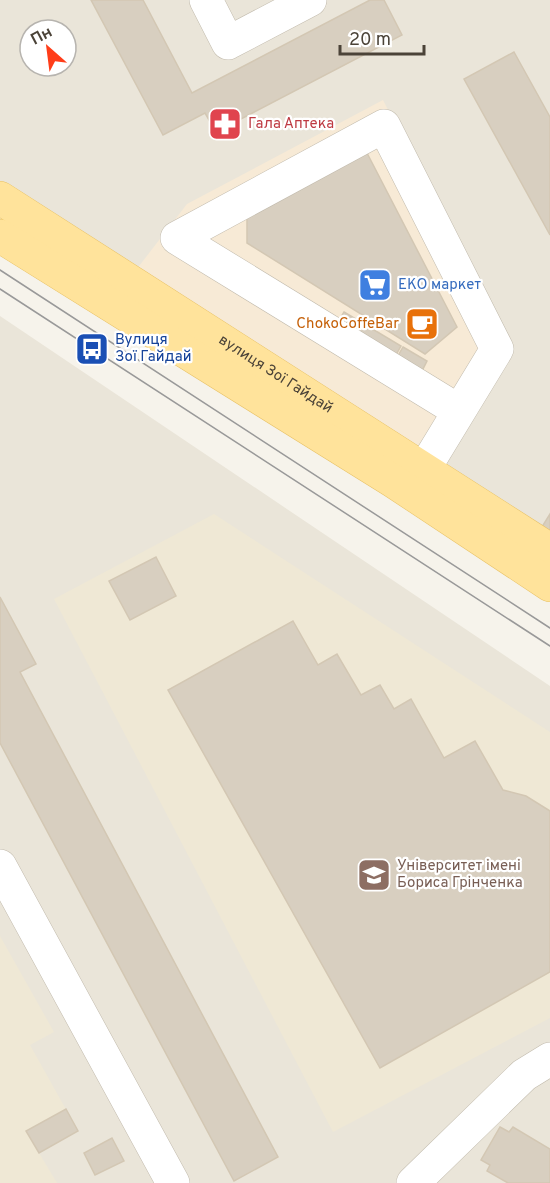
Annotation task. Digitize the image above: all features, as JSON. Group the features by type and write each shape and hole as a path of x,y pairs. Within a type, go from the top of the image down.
{"main road":[{"name":"вулиця Зої Гайдай","path":"0,198 550,550"},
{"name":"вулиця Зої Гайдай","path":"0,236 393,481 550,585"}],"lane":[{"path":"206,0 228,43 310,0"},
{"path":"424,469 497,349 384,126 177,238 459,411"},
{"path":"0,866 173,1183"},
{"path":"413,1183 524,1075 550,1059"}],"shaded area":[{"path":"0,0 550,0 550,536 0,182"},
{"path":"383,100 511,351 441,462 136,270 187,204"},
{"path":"0,316 550,686 550,1183 0,1183"},
{"name":"Університет імені Бориса Грінченка","path":"214,514 550,732 550,1018 333,1132 54,599"},
{"path":"0,936 54,1032 30,1045 78,1131 39,1153 57,1183 0,1183"}],"building":[{"path":"91,0 143,0 192,93 370,0 384,0 402,35 216,132 205,113 163,135"},
{"path":"514,52 550,117 550,235 464,79"},
{"name":"ЕКО маркет","path":"367,153 457,327 425,354 247,243 247,216"},
{"path":"344,312 401,346 393,360 336,325"},
{"path":"403,347 427,361 420,375 395,361"},
{"path":"550,514 550,537 540,530"},
{"path":"156,557 176,596 130,620 109,581"},
{"path":"0,597 36,664 20,672 278,1157 234,1181 0,743"},
{"path":"293,621 318,665 337,654 361,695 380,685 394,709 411,699 444,758 475,741 503,790 526,796 550,811 550,972 380,1068 168,690"},
{"path":"66,1109 78,1131 39,1153 26,1131"},
{"path":"500,1127 509,1132 513,1127 550,1149 550,1183 508,1183 487,1171 490,1165 481,1160"},
{"path":"112,1138 124,1161 95,1175 84,1153"}],"tram line":[{"path":"0,270 550,628"},
{"path":"0,289 550,646"}],"place":[{"name":"Гала Аптека","path":"225,124"},
{"name":"ЕКО маркет","path":"375,285"},
{"name":"ChokoCoffeBar","path":"422,324"},
{"name":"Вулиця Зої Гайдай","path":"92,349"},
{"name":"Університет імені Бориса Грінченка","path":"374,875"}]}
